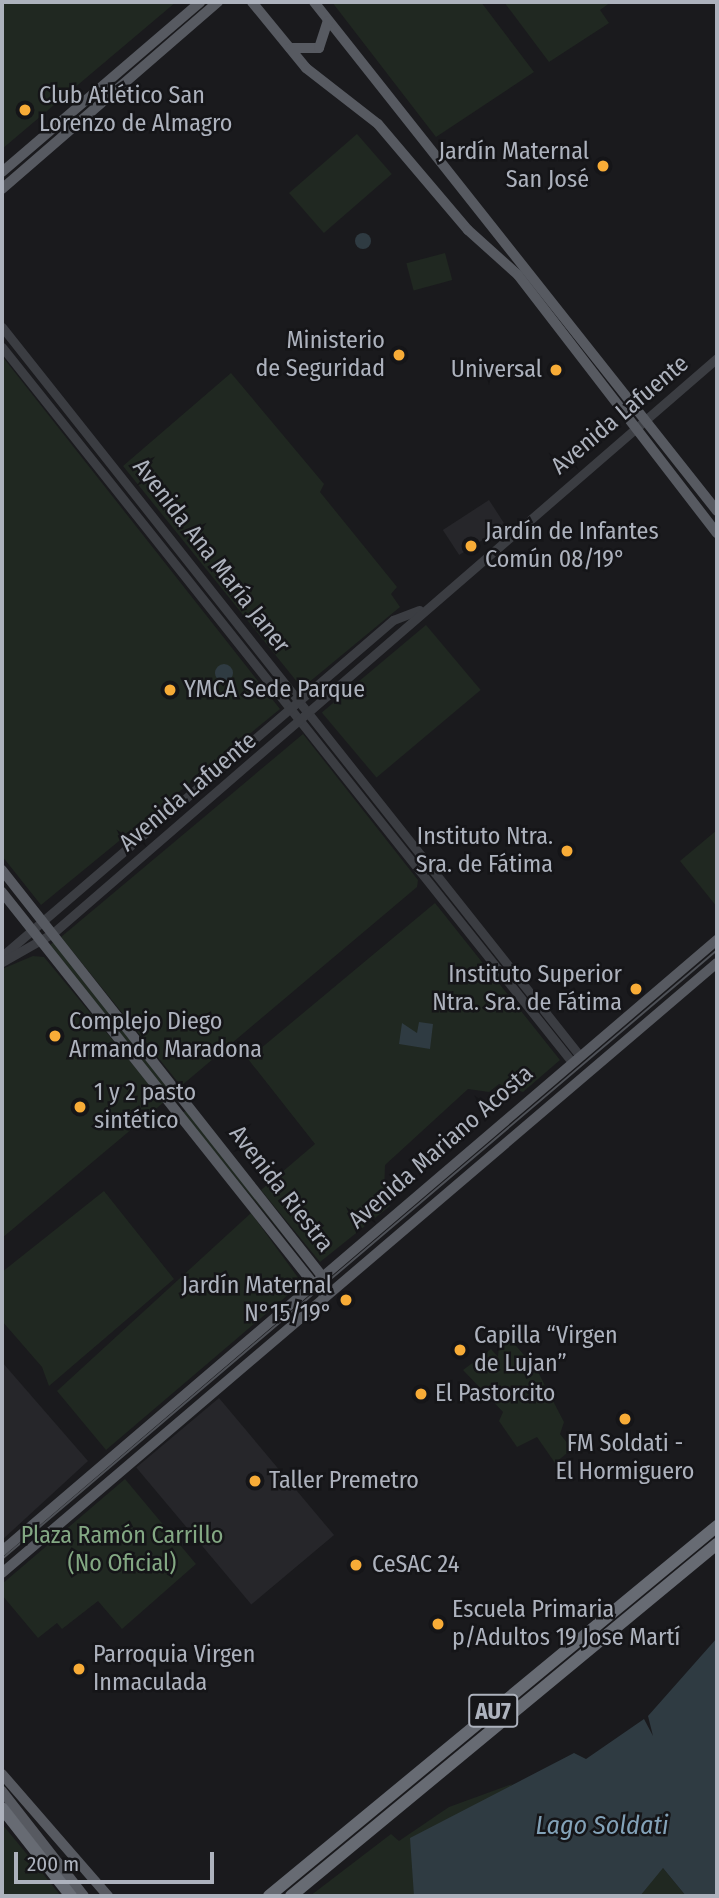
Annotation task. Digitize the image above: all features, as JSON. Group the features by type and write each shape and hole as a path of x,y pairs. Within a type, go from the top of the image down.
{"highway":[{"name":"AU7","path":"269,1896 717,1526"},
{"name":"AU7","path":"291,1896 717,1544"},
{"path":"2,1808 71,1896"}],"main road":[{"path":"2,172 200,2"},
{"path":"2,189 218,2"},
{"path":"252,2 288,47 378,124 468,230 518,275 717,533"},
{"path":"314,2 647,418 717,511"},
{"path":"288,47 307,53 319,48 329,29 324,14"},
{"path":"36,142 45,152"},
{"name":"Avenida Riestra","path":"2,870 322,1276 324,1297"},
{"name":"Avenida Riestra","path":"2,892 324,1297"},
{"name":"Avenida Mariano Acosta","path":"2,1551 717,940"},
{"name":"Avenida Mariano Acosta","path":"2,1573 586,1072 717,963"},
{"name":"Avenida Ana María Janer","path":"576,1059 586,1072"},
{"path":"257,1213 267,1205"},
{"path":"2,1774 108,1896"},
{"path":"2,1791 84,1896"}],"street":[{"name":"Avenida Ana María Janer","path":"2,327 527,988 576,1059"},
{"name":"Avenida Ana María Janer","path":"2,347 518,996 576,1059"},
{"name":"Avenida Lafuente","path":"2,962 42,942 53,933 404,633 419,610 717,358"},
{"path":"54,412 66,407"},
{"name":"Avenida Lafuente","path":"2,956 42,918 393,620 419,610"},
{"path":"434,890 443,883"},
{"path":"518,996 527,988"}],"shaded area":[{"path":"489,500 505,525 459,555 443,530"},
{"path":"2,1362 88,1461 2,1540"},
{"path":"219,1398 334,1535 251,1605 136,1467"}],"green space":[{"name":"Club Atlético San Lorenzo de Almagro","path":"2,2 176,2 2,149"},
{"path":"332,2 481,2 534,72 436,137"},
{"path":"504,2 611,2 600,10 609,23 549,62"},
{"path":"357,134 392,174 324,233 289,193"},
{"path":"445,253 452,280 414,290 406,263"},
{"path":"2,356 280,709 41,905 2,856"},
{"path":"231,373 324,484 320,492 397,587 391,594 400,607 302,688 123,466"},
{"path":"426,625 481,690 376,778 322,712"},
{"path":"303,734 418,880 417,887 181,1086 61,937"},
{"path":"717,830 717,907 680,861"},
{"path":"435,903 560,1060 523,1092 499,1084 489,1092 468,1089 385,1165 384,1196 390,1206 320,1262 261,1190 315,1144 248,1059"},
{"path":"55,941 173,1092 168,1095 50,945"},
{"name":"Complejo Diego Armando Maradona","path":"33,956 44,957 164,1102 2,1238 2,969"},
{"path":"187,1110 313,1271 182,1113"},
{"path":"104,1191 174,1279 49,1386 42,1367 2,1321 2,1272"},
{"path":"251,1213 302,1283 106,1450 57,1391"},
{"path":"510,1339 537,1370 564,1422 560,1434 572,1449 555,1463 537,1437 517,1447 499,1421 503,1412 463,1370 491,1349 498,1357 499,1345"},
{"name":"Plaza Ramón Carrillo (No Oficial)","path":"125,1479 196,1564 122,1629 98,1601 62,1629 57,1623 38,1638 2,1595 2,1584"},
{"path":"512,1784 437,1896 310,1896 391,1834 399,1841 449,1807"},
{"path":"2,1824 31,1859 61,1896 2,1896"},
{"path":"663,1868 686,1896 640,1896 640,1888"}],"water":[{"path":"363,233 371,241 363,249 355,241"},
{"path":"224,664 230,667 233,673 230,679 224,682 218,679 215,673 218,667"},
{"path":"419,1022 433,1024 430,1049 399,1044 402,1023 417,1033"},
{"name":"Lago Soldati","path":"717,1638 717,1896 686,1896 663,1868 640,1896 414,1896 410,1838 574,1753 586,1759 644,1719 653,1736 648,1716"}],"tram line":[{"path":"2,1559 717,950"}],"place":[{"name":"Club Atlético San Lorenzo de Almagro","path":"25,110"},
{"name":"Jardín Maternal San José","path":"603,166"},
{"name":"Ministerio de Seguridad","path":"399,355"},
{"name":"Universal","path":"556,370"},
{"name":"Jardín de Infantes Común 08/19°","path":"471,546"},
{"name":"YMCA Sede Parque","path":"170,690"},
{"name":"Instituto Ntra. Sra. de Fátima","path":"567,851"},
{"name":"Instituto Superior Ntra. Sra. de Fátima","path":"636,989"},
{"name":"Complejo Diego Armando Maradona","path":"55,1036"},
{"name":"1 y 2 pasto sintético","path":"80,1107"},
{"name":"Jardín Maternal N°15/19°","path":"346,1300"},
{"name":"Capilla “Virgen de Lujan”","path":"460,1350"},
{"name":"El Pastorcito","path":"421,1394"},
{"name":"FM Soldati - El Hormiguero","path":"625,1419"},
{"name":"Taller Premetro","path":"255,1481"},
{"name":"CeSAC 24","path":"356,1565"},
{"name":"Escuela Primaria p/Adultos 19 Jose Martí","path":"438,1624"},
{"name":"Parroquia Virgen Inmaculada","path":"79,1669"}]}
